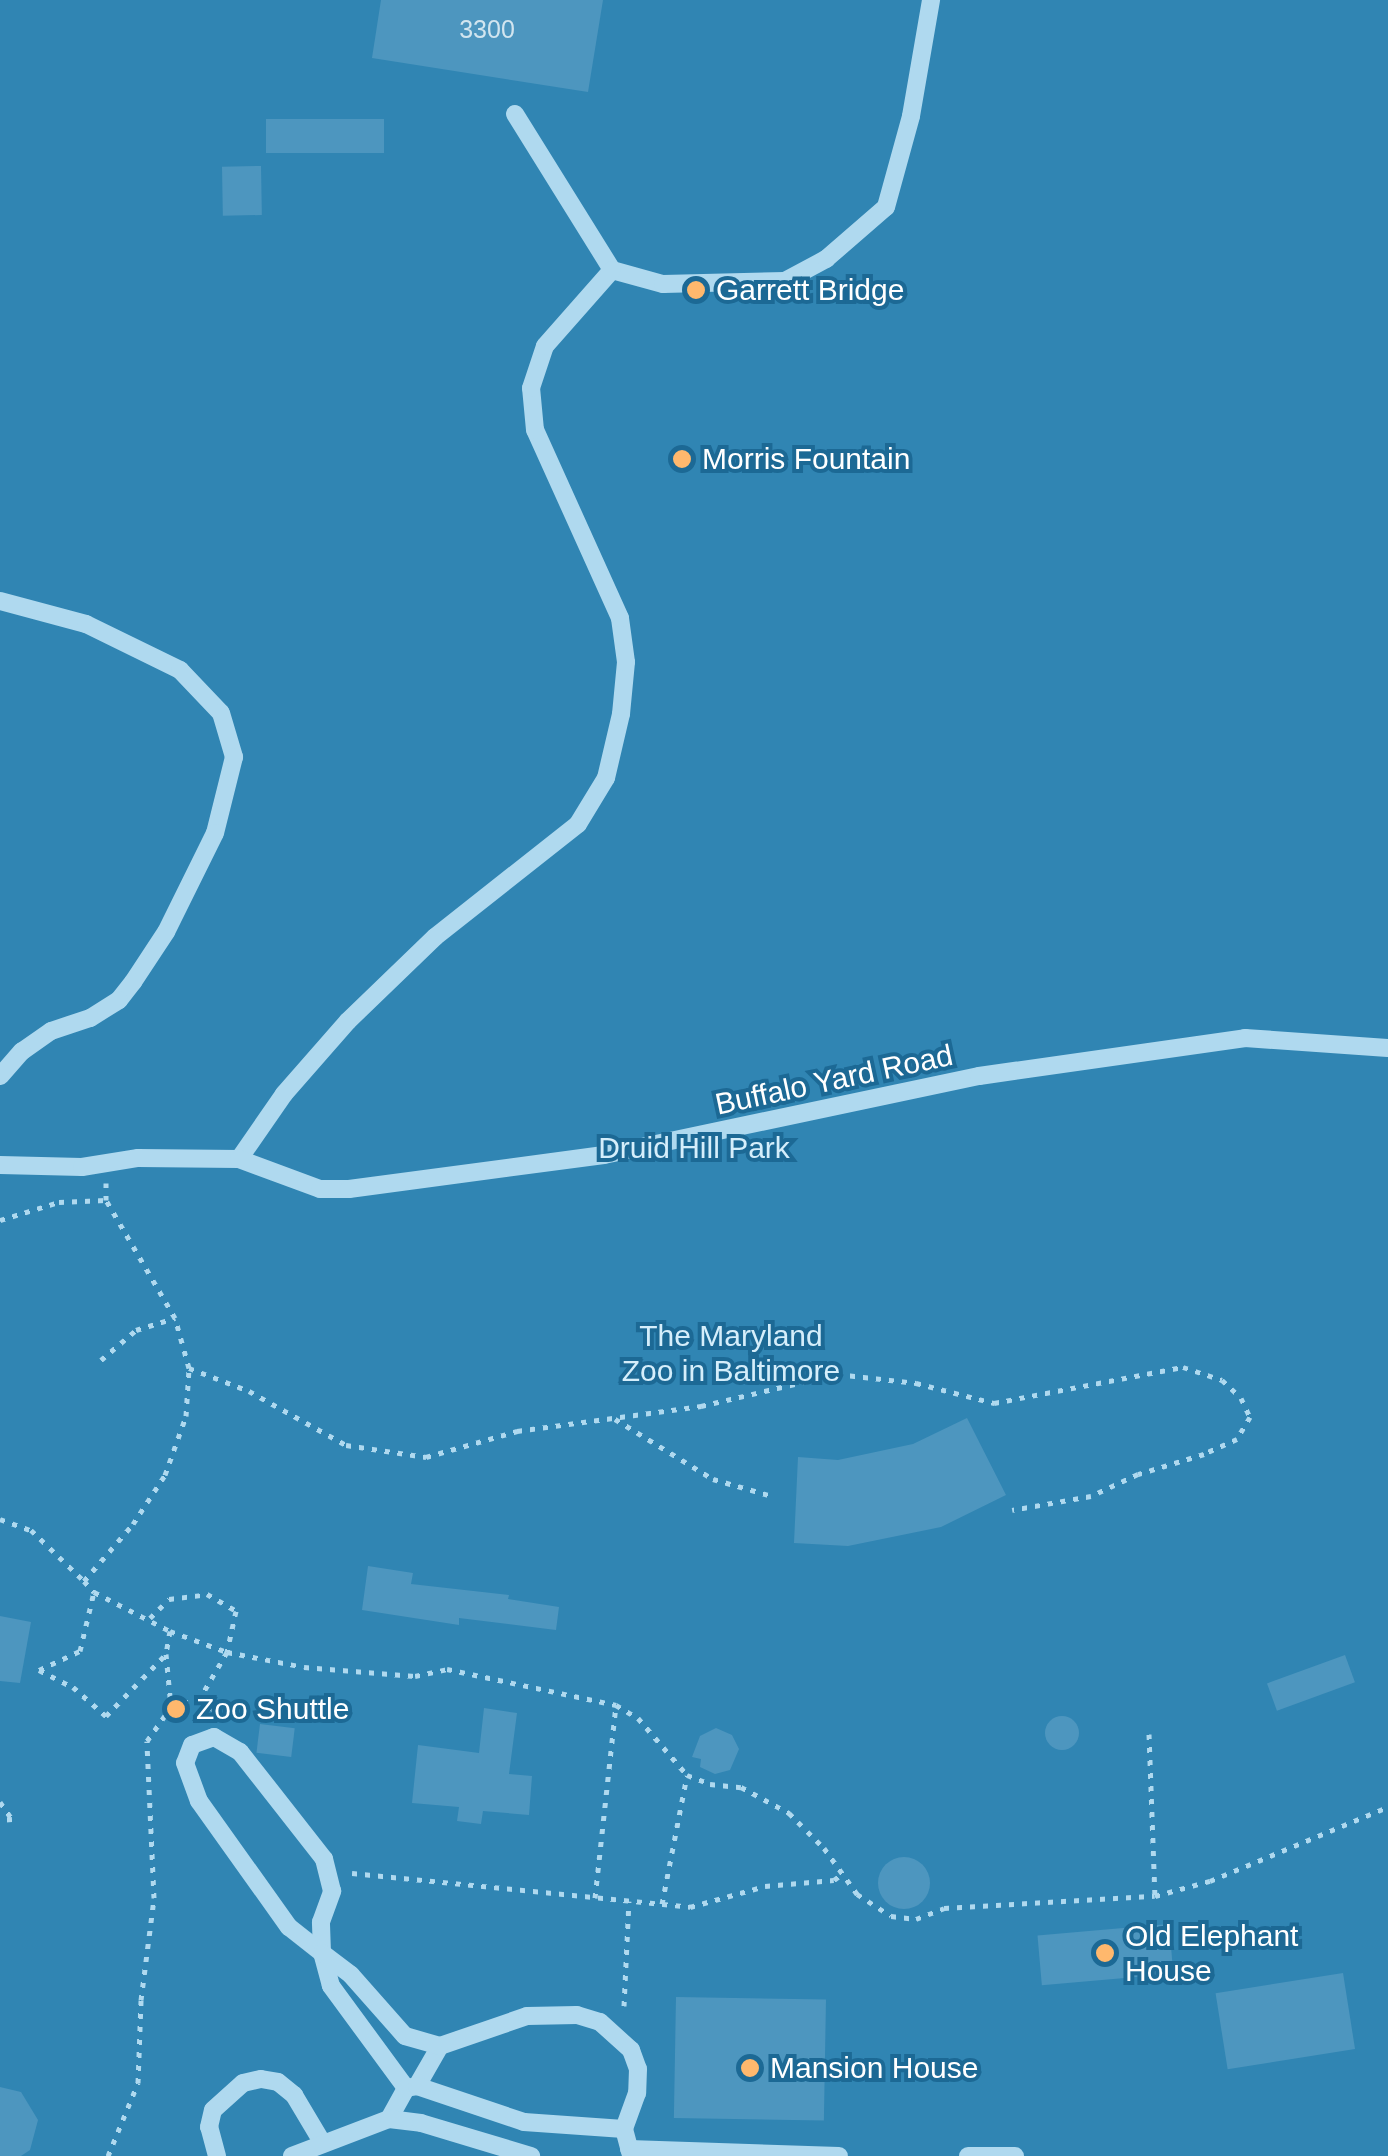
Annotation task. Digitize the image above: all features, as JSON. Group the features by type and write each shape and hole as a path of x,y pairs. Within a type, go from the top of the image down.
{"street":[{"path":"515,114 612,270 664,284 785,281 826,260 886,206 912,116 932,0"},
{"path":"239,1159 284,1094 348,1021 435,937 578,824 606,778 621,714 626,662 620,618 535,430 531,388 545,346 612,270"},
{"path":"0,601 86,624 149,652 204,692 226,724 234,756 220,818 193,882 146,964 119,1000 90,1018 51,1031 22,1051 0,1076"},
{"name":"Buffalo Yard Road","path":"0,1165 82,1168 138,1158 239,1159 320,1189 349,1188 604,1156 980,1076 1245,1038 1388,1048"},
{"path":"440,2046 405,2036 351,1975 322,1953 289,1927 214,1826 188,1776 185,1762 192,1745 214,1737 240,1752 329,1871 332,1891 320,1922 322,1953 332,1986 412,2087 524,2122 624,2129"},
{"path":"388,2119 440,2046 493,2024 527,2016 577,2015 600,2022 631,2050 638,2069 637,2093 624,2129 630,2153 839,2156"},
{"path":"216,2156 209,2127 214,2110 243,2084 261,2080 278,2082 294,2095 322,2142"},
{"path":"292,2156 388,2119 421,2123 530,2156"},
{"path":"968,2156 1016,2156"}],"path":[{"path":"84,1581 133,1524 166,1475 186,1416 188,1368 175,1318 106,1200 106,1163"},
{"path":"0,1220 59,1202 106,1200"},
{"path":"101,1360 136,1330 175,1318"},
{"path":"188,1368 250,1391 346,1445 426,1457 518,1430 701,1406 837,1374 916,1383 994,1403 1183,1367 1222,1380 1240,1398 1250,1417 1237,1440 1204,1454 1138,1474 1091,1496 1012,1510"},
{"path":"612,1418 713,1479 772,1496"},
{"path":"0,1519 31,1530 94,1592 170,1631 227,1652 304,1668 415,1676 447,1669 616,1705 638,1718 687,1775 710,1784 741,1787 788,1813 824,1848 858,1894 891,1916 916,1919 944,1908 1156,1896 1210,1881 1388,1807"},
{"path":"94,1592 80,1651 39,1670 73,1687 106,1716 166,1654"},
{"path":"108,2156 138,2083 141,2000 154,1898 147,1741 171,1707 200,1698 227,1652 236,1611 207,1594 169,1599 150,1618"},
{"path":"170,1631 166,1654 171,1707"},
{"path":"200,1698 214,1710"},
{"path":"595,1898 616,1705"},
{"path":"1149,1734 1156,1896"},
{"path":"662,1904 687,1775"},
{"path":"0,1802 12,1819 0,1820"},
{"path":"329,1871 690,1908 765,1886 834,1880 842,1874"},
{"path":"624,2006 629,1902"}],"green space":[{"name":"Druid Hill Park","path":"0,0 1388,0 1388,2156 0,2156"}],"building":[{"path":"381,0 603,0 588,92 372,58"},
{"path":"266,119 384,119 384,153 266,153"},
{"path":"261,166 262,215 223,216 222,167"},
{"path":"967,1418 1006,1495 941,1527 848,1546 794,1543 798,1457 838,1460 913,1444"},
{"path":"368,1566 413,1573 411,1584 509,1595 508,1599 559,1607 556,1630 459,1618 459,1625 362,1610"},
{"path":"0,1616 31,1622 20,1683 0,1681"},
{"path":"1345,1655 1355,1682 1277,1711 1267,1683"},
{"path":"484,1708 517,1713 509,1774 532,1776 529,1815 483,1811 481,1824 457,1821 459,1807 412,1803 418,1745 479,1753"},
{"path":"1062,1716 1074,1721 1079,1733 1074,1745 1062,1750 1050,1745 1045,1733 1050,1721"},
{"path":"260,1724 295,1728 291,1757 256,1753"},
{"path":"716,1728 732,1735 739,1749 730,1770 715,1774 700,1767 701,1759 692,1757 700,1736"},
{"path":"904,1857 922,1865 930,1883 922,1901 904,1909 886,1901 878,1883 886,1865"},
{"name":"Old Elephant House","path":"1169,1924 1173,1974 1042,1985 1038,1936"},
{"path":"1343,1973 1355,2049 1228,2069 1216,1993"},
{"name":"Mansion House","path":"676,1997 826,2000 824,2121 674,2118"},
{"path":"0,2087 21,2092 38,2120 30,2150 21,2156 0,2156"}],"place":[{"name":"Garrett Bridge","path":"696,290"},
{"name":"Morris Fountain","path":"682,459"},
{"name":"Zoo Shuttle","path":"176,1709"},
{"name":"Old Elephant House","path":"1105,1953"},
{"name":"Mansion House","path":"750,2068"}],"park label":[{"name":"The Maryland Zoo in Baltimore","path":"731,1353"}]}
